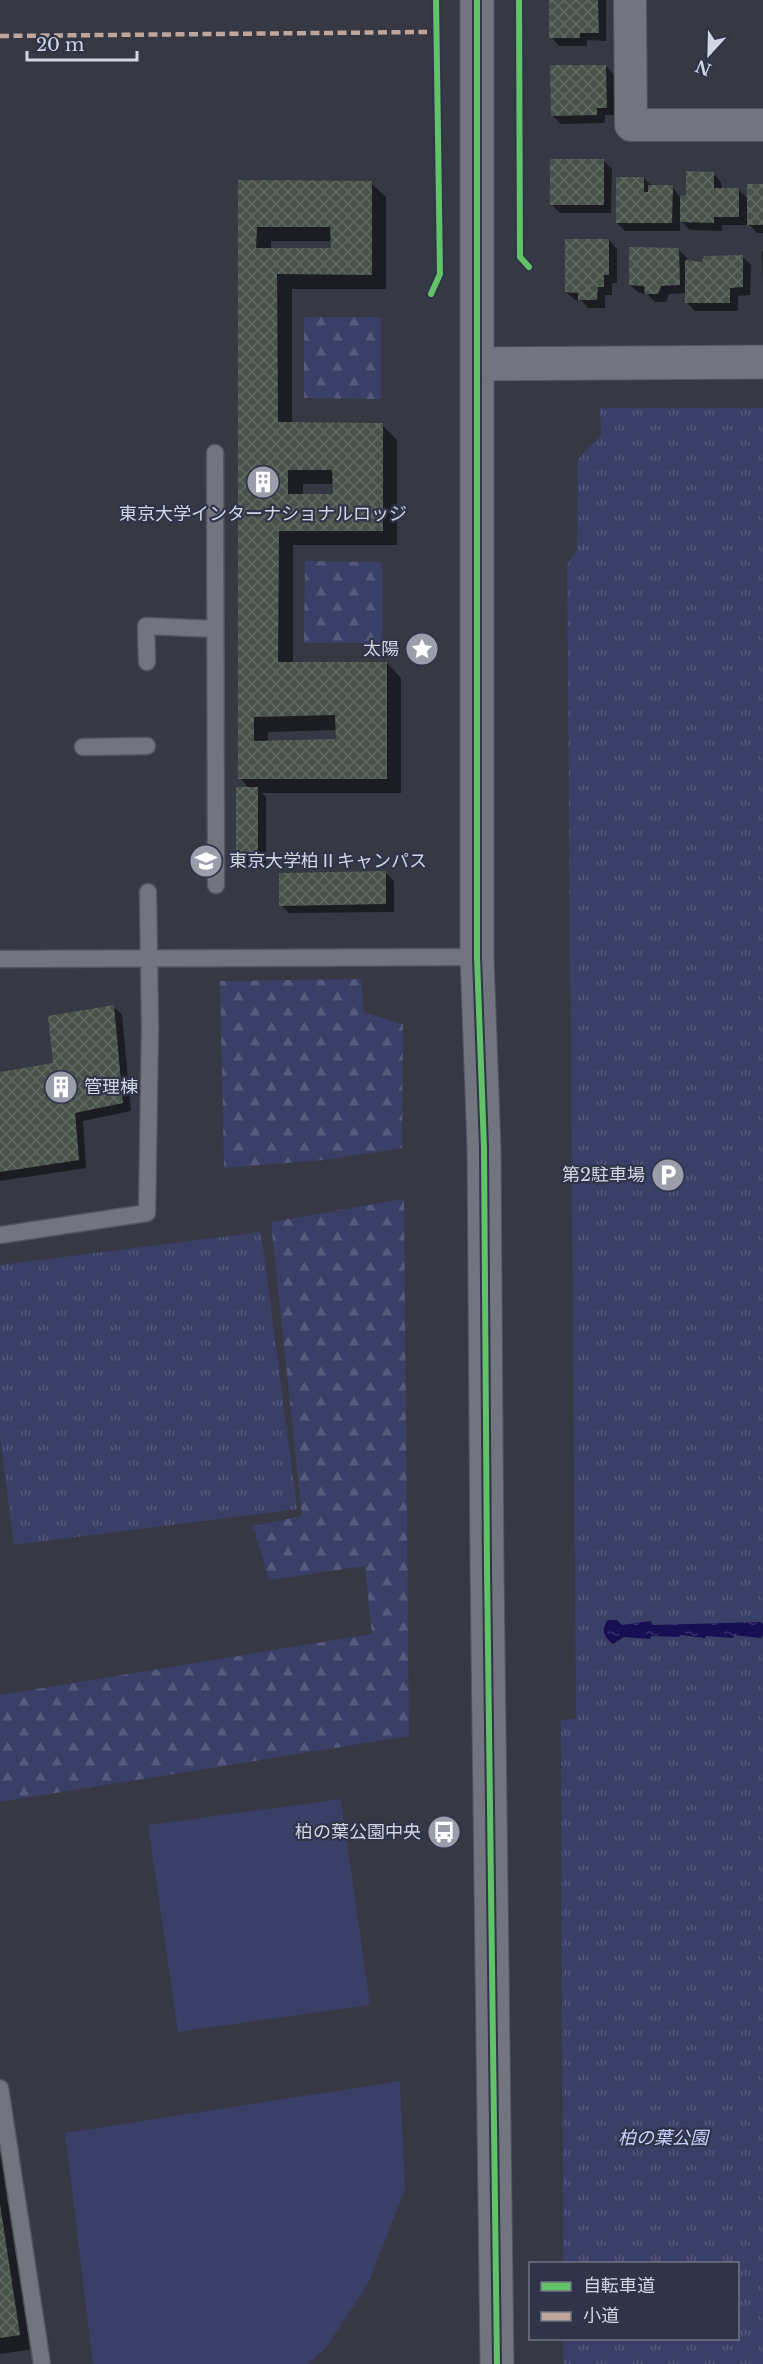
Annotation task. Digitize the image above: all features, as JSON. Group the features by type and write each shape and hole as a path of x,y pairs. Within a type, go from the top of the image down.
{"street":[{"path":"477,0 477,957 484,1148 486,1557 497,2364"},
{"path":"630,0 631,125 763,125"},
{"path":"477,364 763,362"}],"lane":[{"path":"215,453 216,885"},
{"path":"147,662 146,626 215,629"},
{"path":"83,747 147,746"},
{"path":"0,1235 147,1213 149,959 147,892"},
{"path":"0,959 477,957"},
{"path":"0,2088 42,2364"}],"green space":[{"path":"304,317 381,317 381,399 304,398"},
{"name":"柏の葉公園","path":"600,408 763,408 763,2364 563,2364 563,2340 739,2340 739,2262 563,2262 561,1720 576,1719 567,564 577,550 578,459 601,436"},
{"path":"305,561 382,562 382,643 304,643"},
{"path":"361,979 364,1012 403,1024 402,1148 325,1160 224,1168 220,981"},
{"path":"404,1199 409,1736 0,1802 0,1695 372,1634 365,1566 269,1580 253,1526 302,1516 271,1222"},
{"path":"261,1232 297,1509 14,1545 0,1438 0,1265"},
{"path":"341,1799 370,2005 178,2032 148,1825"},
{"path":"400,2081 405,2189 368,2284 325,2349 308,2364 93,2364 65,2133"}],"water":[{"path":"608,1620 617,1620 622,1625 650,1621 653,1625 760,1622 763,1624 763,1635 761,1638 734,1635 733,1638 680,1635 679,1637 651,1636 650,1639 624,1637 613,1644 604,1633"}],"building":[{"path":"549,0 598,0 599,33 580,33 580,38 549,38"},
{"path":"550,65 606,65 607,108 597,108 597,115 551,116"},
{"path":"550,159 604,159 604,205 550,205"},
{"path":"686,171 714,172 714,188 739,188 739,217 714,217 714,223 680,222 680,196 686,195"},
{"path":"616,177 644,177 644,192 648,192 648,185 673,185 672,223 616,223"},
{"name":"東京大学インターナショナルロッジ","path":"238,180 372,181 372,275 277,274 278,422 383,423 383,531 279,531 278,662 387,662 387,779 238,779","holes":["257,227 330,227 331,248 256,248","288,470 332,470 333,494 288,494","335,715 336,739 254,741 254,717"]},
{"path":"747,184 763,184 763,225 747,225"},
{"path":"565,239 609,239 609,275 604,275 604,287 598,287 597,300 578,300 578,293 565,292"},
{"path":"629,247 679,248 680,285 661,286 658,294 645,294 644,286 629,285"},
{"path":"743,255 743,287 730,288 730,303 685,303 685,260 702,262 704,256"},
{"path":"236,787 258,787 258,857 236,857"},
{"path":"386,871 386,904 279,906 279,873"},
{"name":"管理棟","path":"114,1005 123,1103 75,1113 79,1160 0,1172 0,1072 53,1063 48,1016"},
{"path":"0,2204 20,2335 0,2338"}],"marked path":[{"path":"0,36 427,32"}],"cycle path":[{"path":"431,294 440,274 436,0"},
{"path":"477,0 477,957 484,1148 497,2364"},
{"path":"519,0 520,257 529,267"}],"place":[{"name":"東京大学インターナショナルロッジ","path":"263,482"},
{"name":"太陽","path":"422,649"},
{"name":"東京大学柏Ⅱキャンパス","path":"206,861"},
{"name":"管理棟","path":"61,1087"},
{"name":"第2駐車場","path":"668,1175"},
{"name":"柏の葉公園中央","path":"444,1832"}]}
